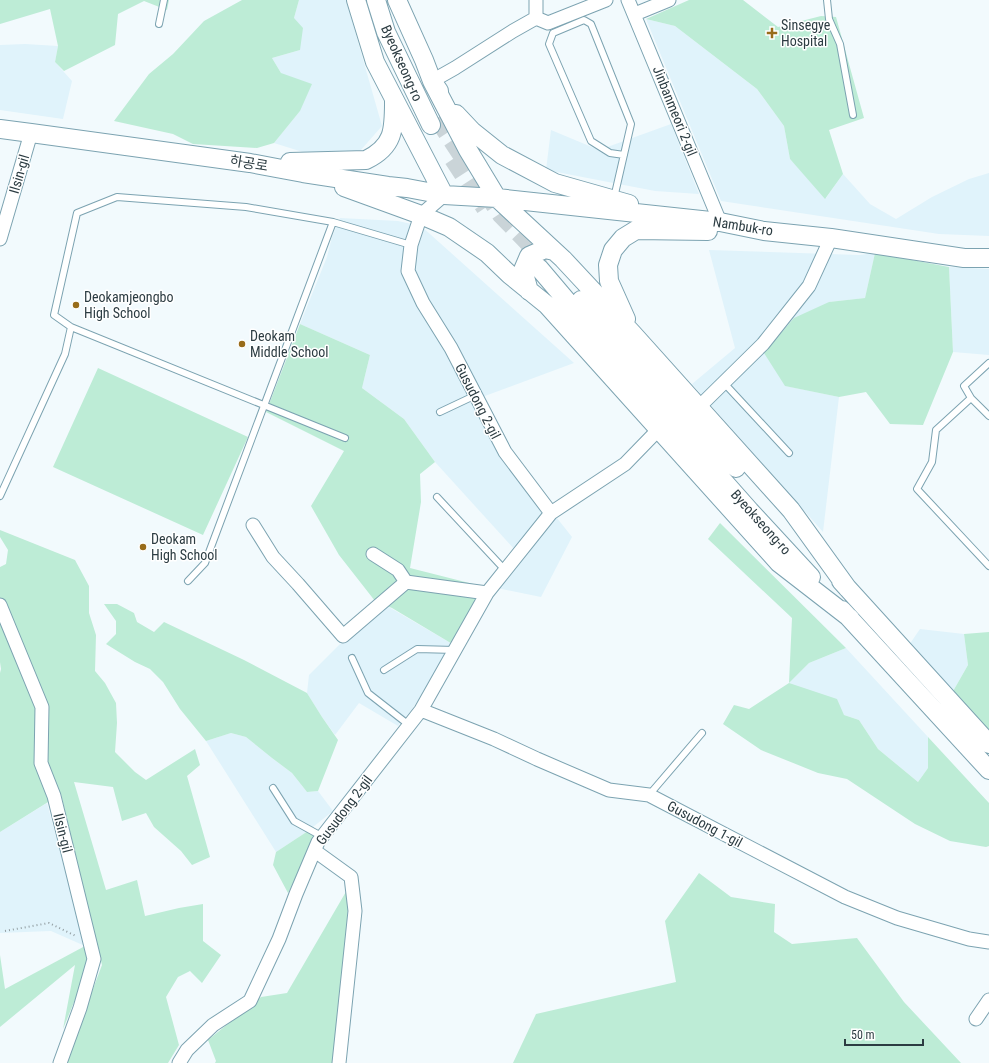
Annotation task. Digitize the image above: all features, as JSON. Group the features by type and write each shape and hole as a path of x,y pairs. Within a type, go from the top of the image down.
{"main road":[{"path":"356,0 375,62 444,195"},
{"name":"Byeokseong-ro","path":"376,0 386,32 439,119"},
{"name":"Byeokseong-ro","path":"385,0 412,69 439,119"},
{"path":"396,0 424,60 432,81 439,119 468,150 497,198 546,260 634,334 791,510 848,589"},
{"path":"432,81 452,110 472,131 502,155 555,183 676,217"},
{"path":"250,163 366,160 374,156 387,145 394,122 394,99"},
{"path":"415,138 425,138 437,135 447,124 439,119"},
{"name":"하공로","path":"0,129 250,163 303,173 407,188 444,195 497,198"},
{"path":"303,173 421,215 449,227 487,253 510,275 547,305 779,563 850,618"},
{"name":"Nambuk-ro","path":"497,198 720,222 764,231 831,238 964,258 989,258"},
{"path":"634,334 609,281 608,265 613,250 623,238 636,230 764,231"},
{"path":"529,291 523,270 529,256 545,250 546,260"},
{"name":"Byeokseong-ro","path":"546,260 989,744"},
{"name":"Byeokseong-ro","path":"546,260 628,373 750,511 989,770"}],"street":[{"path":"536,0 536,18"},
{"path":"432,81 455,68 512,30 536,18 548,23 606,0"},
{"name":"Jinbanmeori 2-gil","path":"628,0 720,222"},
{"path":"635,14 669,0"},
{"name":"Ilsin-gil","path":"0,238 31,133"},
{"path":"421,215 444,195"},
{"name":"Gusudong 2-gil","path":"179,1063 187,1050 213,1025 250,1001 279,939 318,842 420,710 487,593 551,513 505,452 451,348 423,303 408,271 411,245 421,215"},
{"path":"697,406 700,406 762,344 809,286 831,238"},
{"path":"551,513 625,464 659,429"},
{"path":"253,525 273,557 343,636 406,582 487,593"},
{"path":"373,554 398,570 406,582"},
{"name":"Ilsin-gil","path":"0,605 42,708 41,763 54,796 94,959 80,1008 60,1063"},
{"name":"Gusudong 1-gil","path":"420,710 494,739 609,790 649,795 845,897 897,918 969,939 989,942"},
{"path":"315,851 351,877 355,911 339,1063"},
{"path":"976,1019 989,1000"}],"lane":[{"path":"159,24 164,0"},
{"path":"827,0 829,19 840,44 853,115"},
{"path":"613,199 624,155 631,124 591,24 584,20 553,33 549,44 591,141 610,153 624,155"},
{"path":"345,438 71,327 54,315 77,213 117,196 246,207 333,222 411,245"},
{"path":"188,581 205,563 333,222"},
{"path":"0,496 65,354 71,327"},
{"path":"989,363 964,386 971,398 989,416"},
{"path":"724,383 789,453"},
{"path":"440,412 476,395"},
{"path":"971,398 936,430 932,462 917,489 989,566"},
{"path":"437,497 505,570"},
{"path":"384,670 417,649 455,650"},
{"path":"352,658 368,693 409,725"},
{"path":"649,795 702,733"},
{"path":"273,788 294,821 323,837"}],"path":[{"path":"5,931 49,923 90,942"}],"shaded area":[{"path":"299,0 346,0 382,126 360,151 309,154 274,143 300,111 272,58 300,50 294,18"},
{"path":"646,19 675,26 757,89 784,126 790,159 826,198 843,174 870,204 896,219 932,197 969,179 989,173 989,236 939,234 721,201"},
{"path":"25,44 58,46 55,62 72,81 63,119 0,110 0,45"},
{"path":"671,124 699,194 655,191 546,170 551,130 599,150"},
{"path":"340,218 398,221 421,226 574,363 474,400 492,436 572,537 541,597 497,588 515,550 435,462 404,419 362,388 370,355 300,324 327,257 332,237"},
{"path":"709,250 859,255 875,253 865,298 829,302 786,386 839,397 823,532 692,384 735,348"},
{"path":"949,267 989,269 989,355 953,352"},
{"path":"382,603 454,645 410,712 398,726 359,703 335,735 307,693 309,675 344,640 352,638"},
{"path":"920,629 964,634 968,665 952,693 909,645"},
{"path":"846,648 928,737 928,768 918,782 878,749 859,720 844,715 789,683 809,663"},
{"path":"231,733 246,737 292,773 307,792 318,791 333,811 308,831 276,852 206,741"},
{"path":"47,803 85,946 51,931 0,933 0,832"}],"green space":[{"path":"0,0 169,0 167,10 144,1 118,14 115,45 64,71 55,62 58,46 50,9 0,24"},
{"path":"242,0 299,0 294,18 303,28 300,50 272,58 281,73 312,84 300,111 274,143 257,148 193,144 173,134 114,121 149,74 173,54 204,21"},
{"path":"689,0 743,0 778,27 821,16 836,17 864,118 829,130 843,174 825,199 790,159 784,126 757,89 675,26 646,19"},
{"path":"875,253 949,267 953,352 923,425 890,424 866,392 839,397 785,386 764,353 794,318 829,302 865,298"},
{"path":"300,324 370,355 362,388 404,419 435,462 420,474 421,502 410,568 485,587 454,645 392,608 375,601 339,555 311,506 344,451 266,412"},
{"path":"98,368 248,437 203,535 53,467"},
{"path":"720,523 846,648 809,663 789,683 792,618 708,539"},
{"path":"0,530 75,560 89,586 89,613 96,635 95,671 105,683 116,703 117,723 115,752 135,772 146,780 195,749 200,765 187,776 210,857 192,865 181,851 154,827 146,813 122,821 113,787 74,782 106,890 137,880 145,916 203,904 203,941 221,955 202,983 190,971 178,977 166,997 179,1045 168,1063 65,1063 102,965 61,794 0,832 0,567 6,564 8,550 0,537"},
{"path":"104,604 117,604 134,613 137,622 154,632 164,622 244,660 307,693 338,740 318,791 307,792 292,773 246,737 231,733 206,741 180,709 163,682 150,669 135,662 106,644 116,634 116,621"},
{"path":"989,632 989,733 952,693 968,665 964,634"},
{"path":"789,683 837,699 844,715 859,720 878,749 918,782 928,768 928,737 989,803 989,846 986,847 950,841 915,824 847,779 818,773 761,750 723,724 734,705 749,709"},
{"path":"308,831 316,837 288,893 273,865 276,852"},
{"path":"699,873 731,897 775,904 774,932 792,944 857,938 904,1002 961,1063 513,1063 536,1014 676,982 665,921"},
{"path":"347,890 348,909 334,1063 215,1063 216,1061 208,1040 261,997 287,993"},
{"path":"85,946 92,958 63,1029 75,965 0,1027 0,955 5,989"}],"tunnel":[{"path":"437,118 470,168"},
{"path":"453,159 485,208"},
{"path":"485,191 501,215 546,261"}],"place":[{"name":"Sinsegye Hospital","path":"772,33"},
{"name":"Deokamjeongbo High School","path":"76,305"},
{"name":"Deokam Middle School","path":"242,344"},
{"name":"Deokam High School","path":"143,547"}]}
